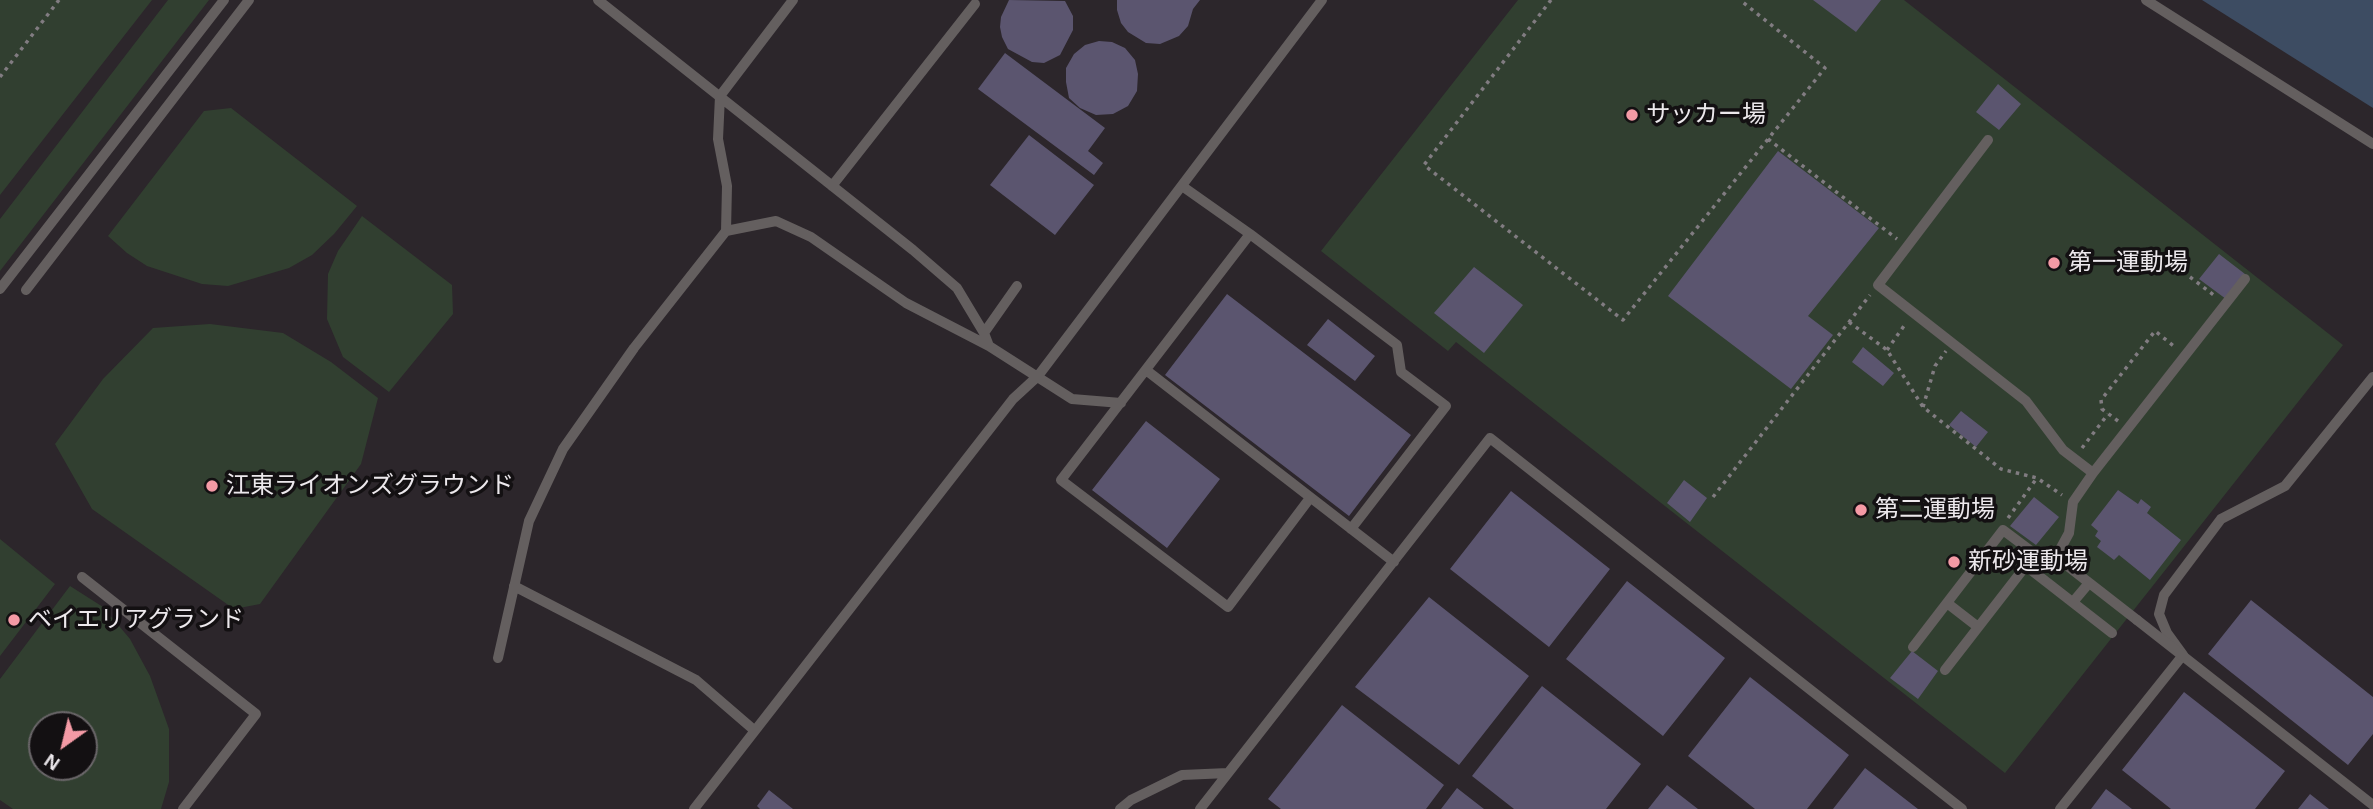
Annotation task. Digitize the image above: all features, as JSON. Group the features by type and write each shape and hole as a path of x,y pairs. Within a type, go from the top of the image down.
{"lane":[{"path":"0,289 224,0"},
{"path":"26,290 249,0"},
{"path":"598,0 913,250 957,288 985,333 989,346"},
{"path":"498,658 529,522 563,449 634,348 726,231 727,186 718,139 720,96 793,0"},
{"path":"694,809 1013,400 1038,376 1322,0"},
{"path":"2146,0 2373,144"},
{"path":"832,186 975,4"},
{"path":"1988,140 1878,285 2026,401 2063,450 2093,473"},
{"path":"1182,186 1396,345 1401,372 1446,406 1350,529"},
{"path":"726,231 776,221 811,237 906,303 989,346 1072,400 1121,403"},
{"path":"1250,234 1062,480 1228,607 1310,498"},
{"path":"2056,557 2069,533 2073,502 2245,279"},
{"path":"985,333 1017,286"},
{"path":"1146,370 1394,562"},
{"path":"2060,809 2183,655 2167,633 2159,614 2164,595 2221,519 2285,486 2373,377"},
{"path":"1200,809 1490,438 1962,809"},
{"path":"1913,647 2003,530 2035,554 2056,557 2373,805"},
{"path":"1945,670 2035,554"},
{"path":"2026,566 2112,633"},
{"path":"82,577 256,714 183,809"},
{"path":"2073,603 2089,583"},
{"path":"514,586 696,680 754,730"},
{"path":"1947,603 1978,627"},
{"path":"1120,809 1131,800 1182,775 1228,774"}],"path":[{"path":"0,77 59,0"},
{"path":"1551,0 1424,165 1623,320 1825,68 1740,0"},
{"path":"1768,139 1907,247"},
{"path":"2190,277 2225,304"},
{"path":"1713,497 1878,285"},
{"path":"1887,350 1914,313"},
{"path":"1849,322 1887,350 1923,407 2001,469 2037,478 2073,502"},
{"path":"2129,428 2102,409 2101,400 2155,331 2185,354"},
{"path":"1923,407 1935,366 1952,343"},
{"path":"2074,458 2108,414"},
{"path":"2003,530 2006,520 2037,478"}],"green space":[{"path":"0,0 152,0 0,195"},
{"path":"168,0 209,0 0,271 0,219"},
{"name":"新砂運動場","path":"1518,0 1904,0 2343,345 2005,773 1456,342 1448,351 1321,251"},
{"path":"231,108 357,206 312,255 289,268 228,286 202,284 147,266 108,236 204,111"},
{"path":"362,216 452,285 453,314 389,392 343,357 327,319 328,274 338,251"},
{"name":"江東ライオンズグラウンド","path":"210,324 283,333 331,362 378,398 361,464 260,604 234,609 92,509 55,444 103,379 153,328"},
{"name":"ベイエリアグランド","path":"0,539 55,584 0,656"},
{"path":"70,586 103,607 130,639 150,676 169,729 169,782 161,809 13,809 0,800 0,679"}],"water":[{"path":"2202,0 2373,0 2373,108"}],"building":[{"path":"1009,0 1065,1 1073,16 1073,30 1060,55 1044,63 1032,62 1008,49 1000,27 1001,17"},
{"path":"1117,0 1200,0 1193,9 1188,26 1179,36 1160,44 1146,43 1128,32 1121,23"},
{"path":"1813,0 1881,0 1856,32"},
{"path":"1099,41 1112,42 1125,48 1135,60 1138,74 1137,91 1128,106 1113,114 1096,115 1080,108 1069,98 1066,68 1074,54 1085,45"},
{"path":"1005,53 1105,128 1088,151 1103,163 1094,175 978,89"},
{"path":"1998,84 2021,104 1999,130 1976,112"},
{"path":"1029,135 1094,185 1055,235 990,185"},
{"path":"1778,151 1879,228 1808,316 1833,335 1791,389 1668,296"},
{"path":"2219,254 2245,274 2226,299 2199,279"},
{"path":"1474,267 1523,305 1484,353 1434,313"},
{"path":"1227,294 1411,435 1349,516 1165,375"},
{"path":"1328,319 1375,356 1355,381 1307,345"},
{"path":"1863,347 1894,373 1883,386 1852,362"},
{"path":"1961,411 1988,432 1976,447 1949,425"},
{"path":"1146,421 1220,479 1167,548 1092,490"},
{"path":"1684,480 1707,498 1690,522 1667,503"},
{"path":"2118,490 2138,504 2141,499 2151,507 2147,513 2181,540 2150,580 2119,555 2114,560 2097,547 2101,541 2095,536 2098,531 2091,525"},
{"path":"1511,491 1610,569 1549,647 1450,569"},
{"path":"2034,497 2059,517 2036,545 2010,526"},
{"path":"1627,581 1725,658 1663,736 1566,659"},
{"path":"1429,597 1529,676 1459,765 1355,687"},
{"path":"2251,600 2373,697 2373,734 2348,765 2208,654"},
{"path":"1912,651 1938,671 1918,699 1890,678"},
{"path":"1750,677 1849,755 1807,809 1755,809 1688,756"},
{"path":"1542,686 1641,764 1606,809 1514,809 1472,776"},
{"path":"2184,692 2285,771 2255,809 2171,809 2122,770"},
{"path":"1342,705 1444,785 1426,809 1281,809 1268,799"},
{"path":"1865,768 1918,809 1833,809"},
{"path":"1667,785 1698,809 1648,809"},
{"path":"1457,788 1484,809 1441,809"},
{"path":"2106,789 2132,809 2091,809"},
{"path":"769,790 793,809 760,809 757,806"},
{"path":"2310,794 2329,809 2298,809"}],"place":[{"name":"サッカー場","path":"1632,115"},
{"name":"第一運動場","path":"2054,263"},
{"name":"江東ライオンズグラウンド","path":"212,486"},
{"name":"第二運動場","path":"1861,510"},
{"name":"新砂運動場","path":"1954,562"},
{"name":"ベイエリアグランド","path":"14,620"}]}
